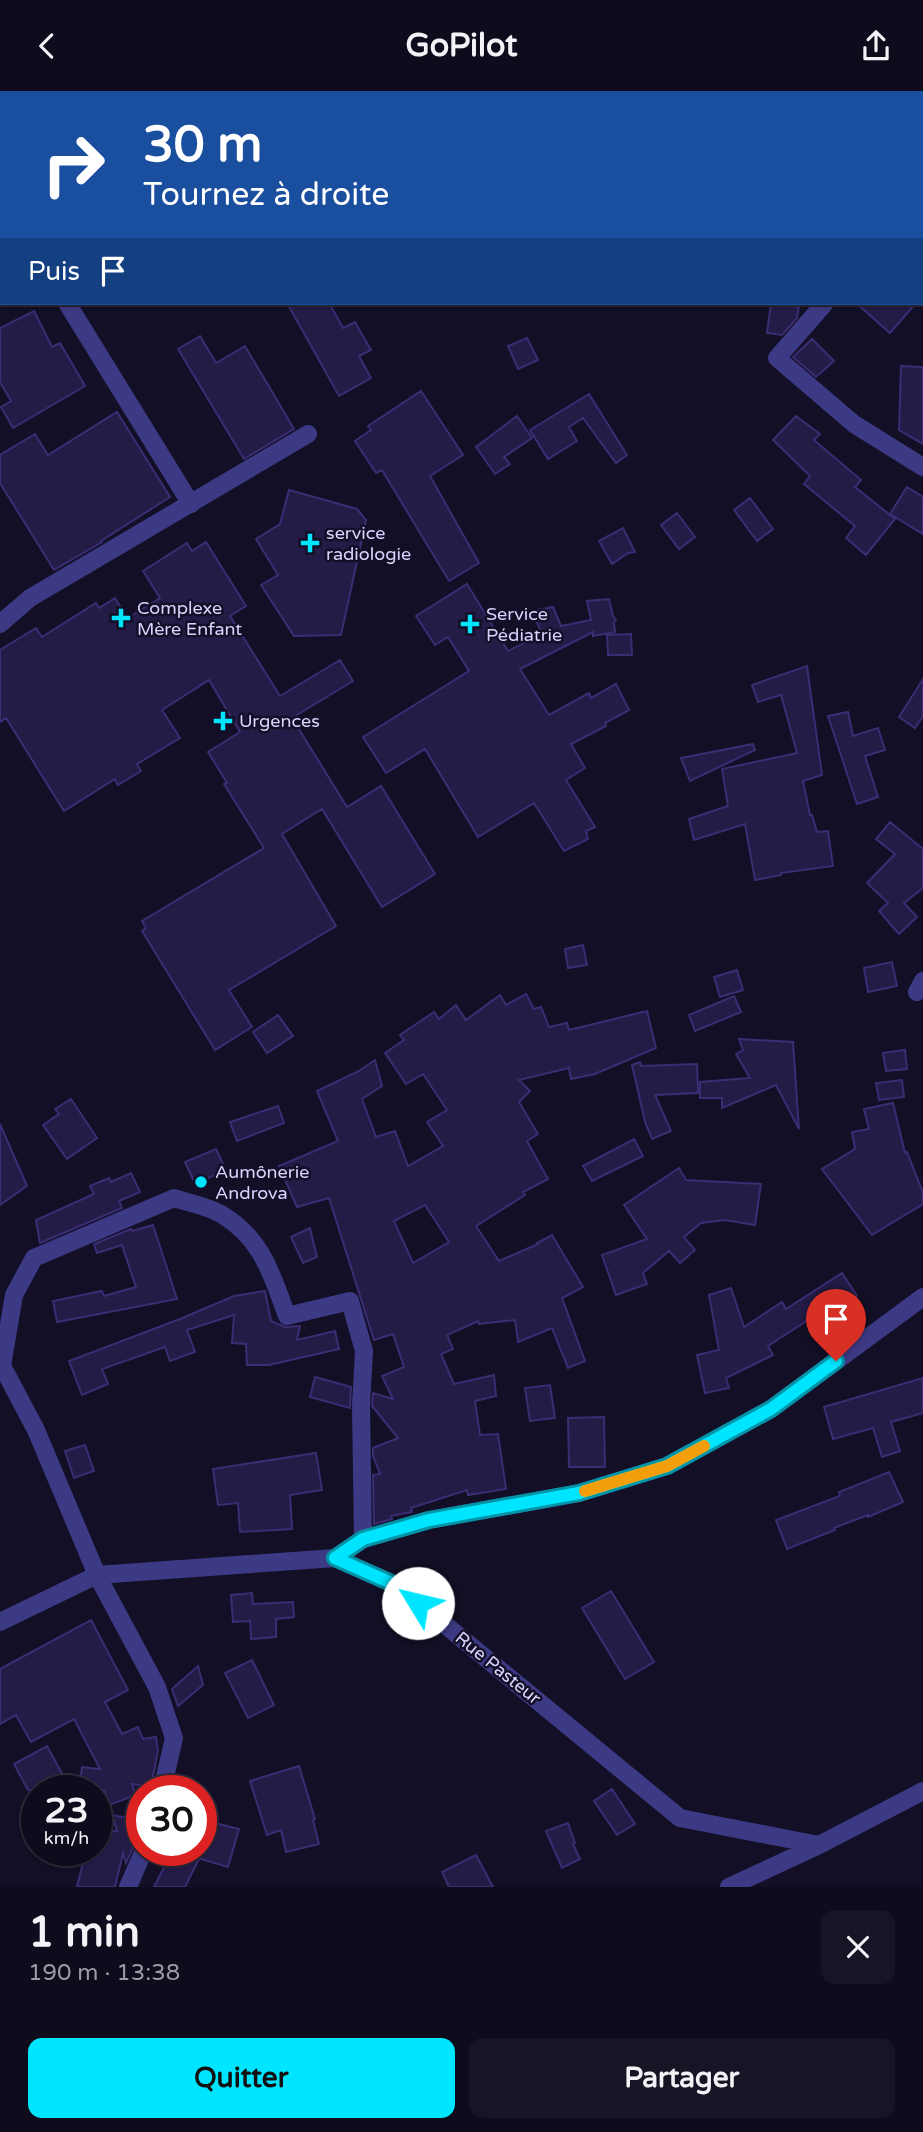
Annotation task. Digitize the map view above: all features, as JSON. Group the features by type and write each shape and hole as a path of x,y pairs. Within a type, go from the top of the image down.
{"street":[{"path":"68,305 191,504"},
{"path":"823,305 777,358 854,424 923,467"},
{"path":"0,624 30,598 309,434"},
{"path":"165,1775 174,1738 157,1687 97,1575 36,1430 1,1364 14,1295 34,1258 174,1198 219,1213 245,1232 267,1261 287,1316 350,1301 364,1351 361,1405 363,1539"},
{"path":"335,1558 363,1539 429,1520 579,1493 667,1466 771,1409 923,1297"},
{"name":"Rue Pasteur","path":"0,1622 97,1575 335,1558 398,1586 680,1818 819,1845"},
{"path":"729,1887 819,1845 923,1791"},
{"path":"128,1887 137,1866"}],"building":[{"path":"288,305 330,305 343,328 355,322 371,350 359,356 371,378 339,396"},
{"path":"771,305 799,307 797,318 782,335 767,333"},
{"path":"858,305 914,305 890,333"},
{"path":"34,311 52,347 60,343 85,386 13,428 1,407 11,401 0,382 0,328"},
{"path":"200,336 216,363 245,346 294,429 244,459 178,349"},
{"path":"527,338 538,360 518,369 508,346"},
{"path":"812,339 834,361 816,377 793,357"},
{"path":"901,366 923,367 923,444 899,430"},
{"path":"421,391 463,455 430,476 479,563 449,581 382,470 376,473 355,441 371,430 368,426"},
{"path":"589,394 627,455 616,463 583,418 569,427 577,441 548,459 530,430"},
{"path":"117,412 170,497 54,570 0,483 0,455 35,434 48,455"},
{"path":"517,416 532,438 504,457 510,464 495,474 476,447"},
{"path":"796,416 820,434 814,440 861,480 855,487 895,519 866,555 846,538 855,526 804,484 810,476 773,440"},
{"path":"907,487 923,497 923,534 890,514"},
{"path":"289,490 357,509 366,520 341,635 294,636 261,585 278,575 256,539 280,524"},
{"path":"750,498 773,529 757,541 734,510"},
{"path":"677,513 695,537 679,549 661,525"},
{"path":"623,528 635,552 628,553 612,564 599,541"},
{"path":"206,542 246,606 230,616 280,696 340,660 353,681 292,718 347,807 381,786 435,874 382,907 322,809 282,834 336,926 229,990 252,1027 215,1050 142,931 146,928 142,921 264,848 224,784 227,783 208,752 240,732 209,680 162,710 180,738 137,764 141,771 118,785 115,779 64,811 6,718 0,722 0,650 36,628 42,637 96,603 99,608 115,598 128,618 160,598 143,571 187,543 192,551"},
{"path":"467,584 508,651 542,634 532,611 553,607 561,626 591,620 587,601 609,599 616,620 615,632 593,636 593,632 520,669 549,715 589,693 591,698 616,684 629,710 605,723 606,726 571,744 585,768 566,780 595,827 586,831 588,839 564,851 534,803 478,837 425,749 386,773 363,737 469,671 448,637 435,645 416,616"},
{"path":"631,634 632,655 608,655 607,635"},
{"path":"807,666 822,775 803,781 810,815 817,832 828,831 833,866 781,873 755,880 745,824 694,840 689,819 728,806 722,769 797,753 781,695 758,702 752,685"},
{"path":"923,679 923,716 915,728 899,717"},
{"path":"848,712 853,736 878,728 885,750 865,756 878,797 857,804 828,716"},
{"path":"753,744 755,750 690,781 681,758"},
{"path":"890,822 923,849 923,888 904,903 917,917 899,934 879,911 888,903 867,883 895,854 876,839"},
{"path":"583,945 587,965 568,968 565,949"},
{"path":"892,962 897,986 868,992 864,968"},
{"path":"737,970 743,990 720,997 714,977"},
{"path":"526,994 534,1009 541,1007 549,1027 567,1023 569,1030 647,1011 656,1048 595,1074 571,1079 569,1068 519,1080 530,1091 519,1102 538,1134 527,1141 548,1179 523,1192 525,1195 476,1226 499,1261 552,1235 583,1287 562,1298 585,1361 568,1368 552,1328 518,1342 515,1320 479,1324 478,1321 447,1335 453,1349 441,1354 454,1384 494,1375 496,1396 475,1401 480,1435 498,1434 506,1489 468,1495 467,1490 411,1508 412,1512 391,1516 392,1519 374,1524 373,1475 380,1474 373,1448 398,1438 372,1406 373,1393 393,1399 382,1376 404,1367 393,1334 374,1340 329,1198 297,1207 279,1166 338,1141 317,1091 359,1071 375,1060 382,1086 362,1099 376,1137 395,1131 408,1166 443,1146 427,1122 447,1110 423,1074 406,1084 385,1053 404,1040 400,1035 434,1012 439,1019 456,1005 466,1020 500,995 506,1005","holes":["425,1205 449,1242 413,1263 394,1221"]},
{"path":"734,996 741,1012 695,1031 689,1015"},
{"path":"278,1015 293,1036 267,1053 253,1032"},
{"path":"739,1039 793,1042 799,1129 776,1085 722,1108 722,1098 700,1098 700,1082 750,1078 736,1054 743,1050"},
{"path":"905,1050 907,1069 886,1071 883,1053"},
{"path":"640,1062 641,1066 697,1064 698,1093 655,1095 671,1131 652,1139 645,1122 632,1065"},
{"path":"902,1080 904,1097 879,1100 876,1083"},
{"path":"71,1099 97,1138 67,1159 43,1125 59,1114 55,1109"},
{"path":"893,1103 905,1153 907,1152 923,1193 923,1204 872,1235 822,1169 855,1149 852,1132 869,1129 864,1109"},
{"path":"278,1106 284,1123 237,1141 230,1122"},
{"path":"0,1124 27,1186 0,1205"},
{"path":"634,1139 643,1156 592,1181 583,1166"},
{"path":"216,1149 226,1170 195,1184 185,1162"},
{"path":"679,1168 686,1180 761,1184 755,1225 725,1220 701,1223 684,1237 695,1250 680,1263 669,1251 643,1273 647,1284 616,1295 602,1255 647,1239 624,1205"},
{"path":"131,1173 140,1192 119,1201 122,1208 40,1243 36,1220 94,1194 90,1186 109,1178 111,1182"},
{"path":"153,1225 177,1299 57,1322 53,1301 102,1291 104,1296 136,1287 122,1245 97,1253 94,1244 131,1229 132,1231"},
{"path":"310,1228 317,1257 303,1263 291,1237"},
{"path":"842,1273 857,1296 828,1314 825,1309 768,1346 773,1355 726,1378 729,1388 705,1393 697,1355 719,1350 709,1295 731,1288 744,1327 782,1302 786,1309"},
{"path":"265,1291 271,1321 285,1327 300,1326 297,1340 335,1331 339,1349 269,1365 247,1365 246,1344 232,1343 234,1315 187,1330 195,1352 170,1361 165,1347 102,1369 108,1384 82,1395 69,1361 234,1296"},
{"path":"315,1377 351,1387 350,1408 310,1397"},
{"path":"923,1378 923,1413 891,1422 900,1451 882,1457 873,1428 833,1439 824,1407"},
{"path":"550,1385 555,1418 530,1421 525,1388"},
{"path":"604,1417 605,1467 569,1467 568,1418"},
{"path":"85,1445 94,1471 74,1478 65,1451"},
{"path":"316,1453 322,1490 290,1495 292,1529 240,1532 238,1503 218,1505 213,1469"},
{"path":"889,1472 903,1502 787,1549 776,1520 840,1496 839,1492"},
{"path":"611,1591 654,1662 625,1679 582,1608"},
{"path":"252,1593 253,1604 293,1602 294,1617 276,1619 276,1637 251,1639 250,1621 233,1622 231,1595"},
{"path":"91,1620 128,1690 105,1702 122,1734 138,1727 143,1739 156,1737 158,1750 153,1775 126,1775 126,1799 112,1804 112,1775 81,1775 82,1767 100,1769 74,1719 31,1742 16,1715 0,1724 0,1669"},
{"path":"252,1660 274,1705 248,1718 225,1673"},
{"path":"198,1666 203,1685 178,1706 172,1689"},
{"path":"47,1746 63,1775 21,1777 14,1764"},
{"path":"299,1766 315,1819 313,1820 319,1844 286,1852 281,1830 267,1835 250,1781"},
{"path":"612,1789 635,1824 617,1835 594,1801"},
{"path":"112,1815 126,1818 126,1863 123,1853 115,1887 77,1887 82,1866 112,1866 112,1831 117,1831"},
{"path":"568,1823 580,1859 562,1868 546,1831"},
{"path":"217,1824 239,1829 228,1867 217,1864"},
{"path":"476,1855 493,1887 449,1887 442,1872"},
{"path":"165,1866 196,1866 185,1887 154,1887"}],"slow traffic":[{"path":"585,1491 667,1466 704,1446"}],"place":[{"name":"service radiologie","path":"310,543"},
{"name":"Complexe Mère Enfant","path":"121,618"},
{"name":"Service Pédiatrie","path":"470,624"},
{"name":"Urgences","path":"223,721"},
{"name":"Aumônerie Androva","path":"201,1182"}],"route":[{"path":"418,1603 398,1586 335,1558 363,1539 429,1520 579,1493 667,1466 771,1409 836,1361"}]}
